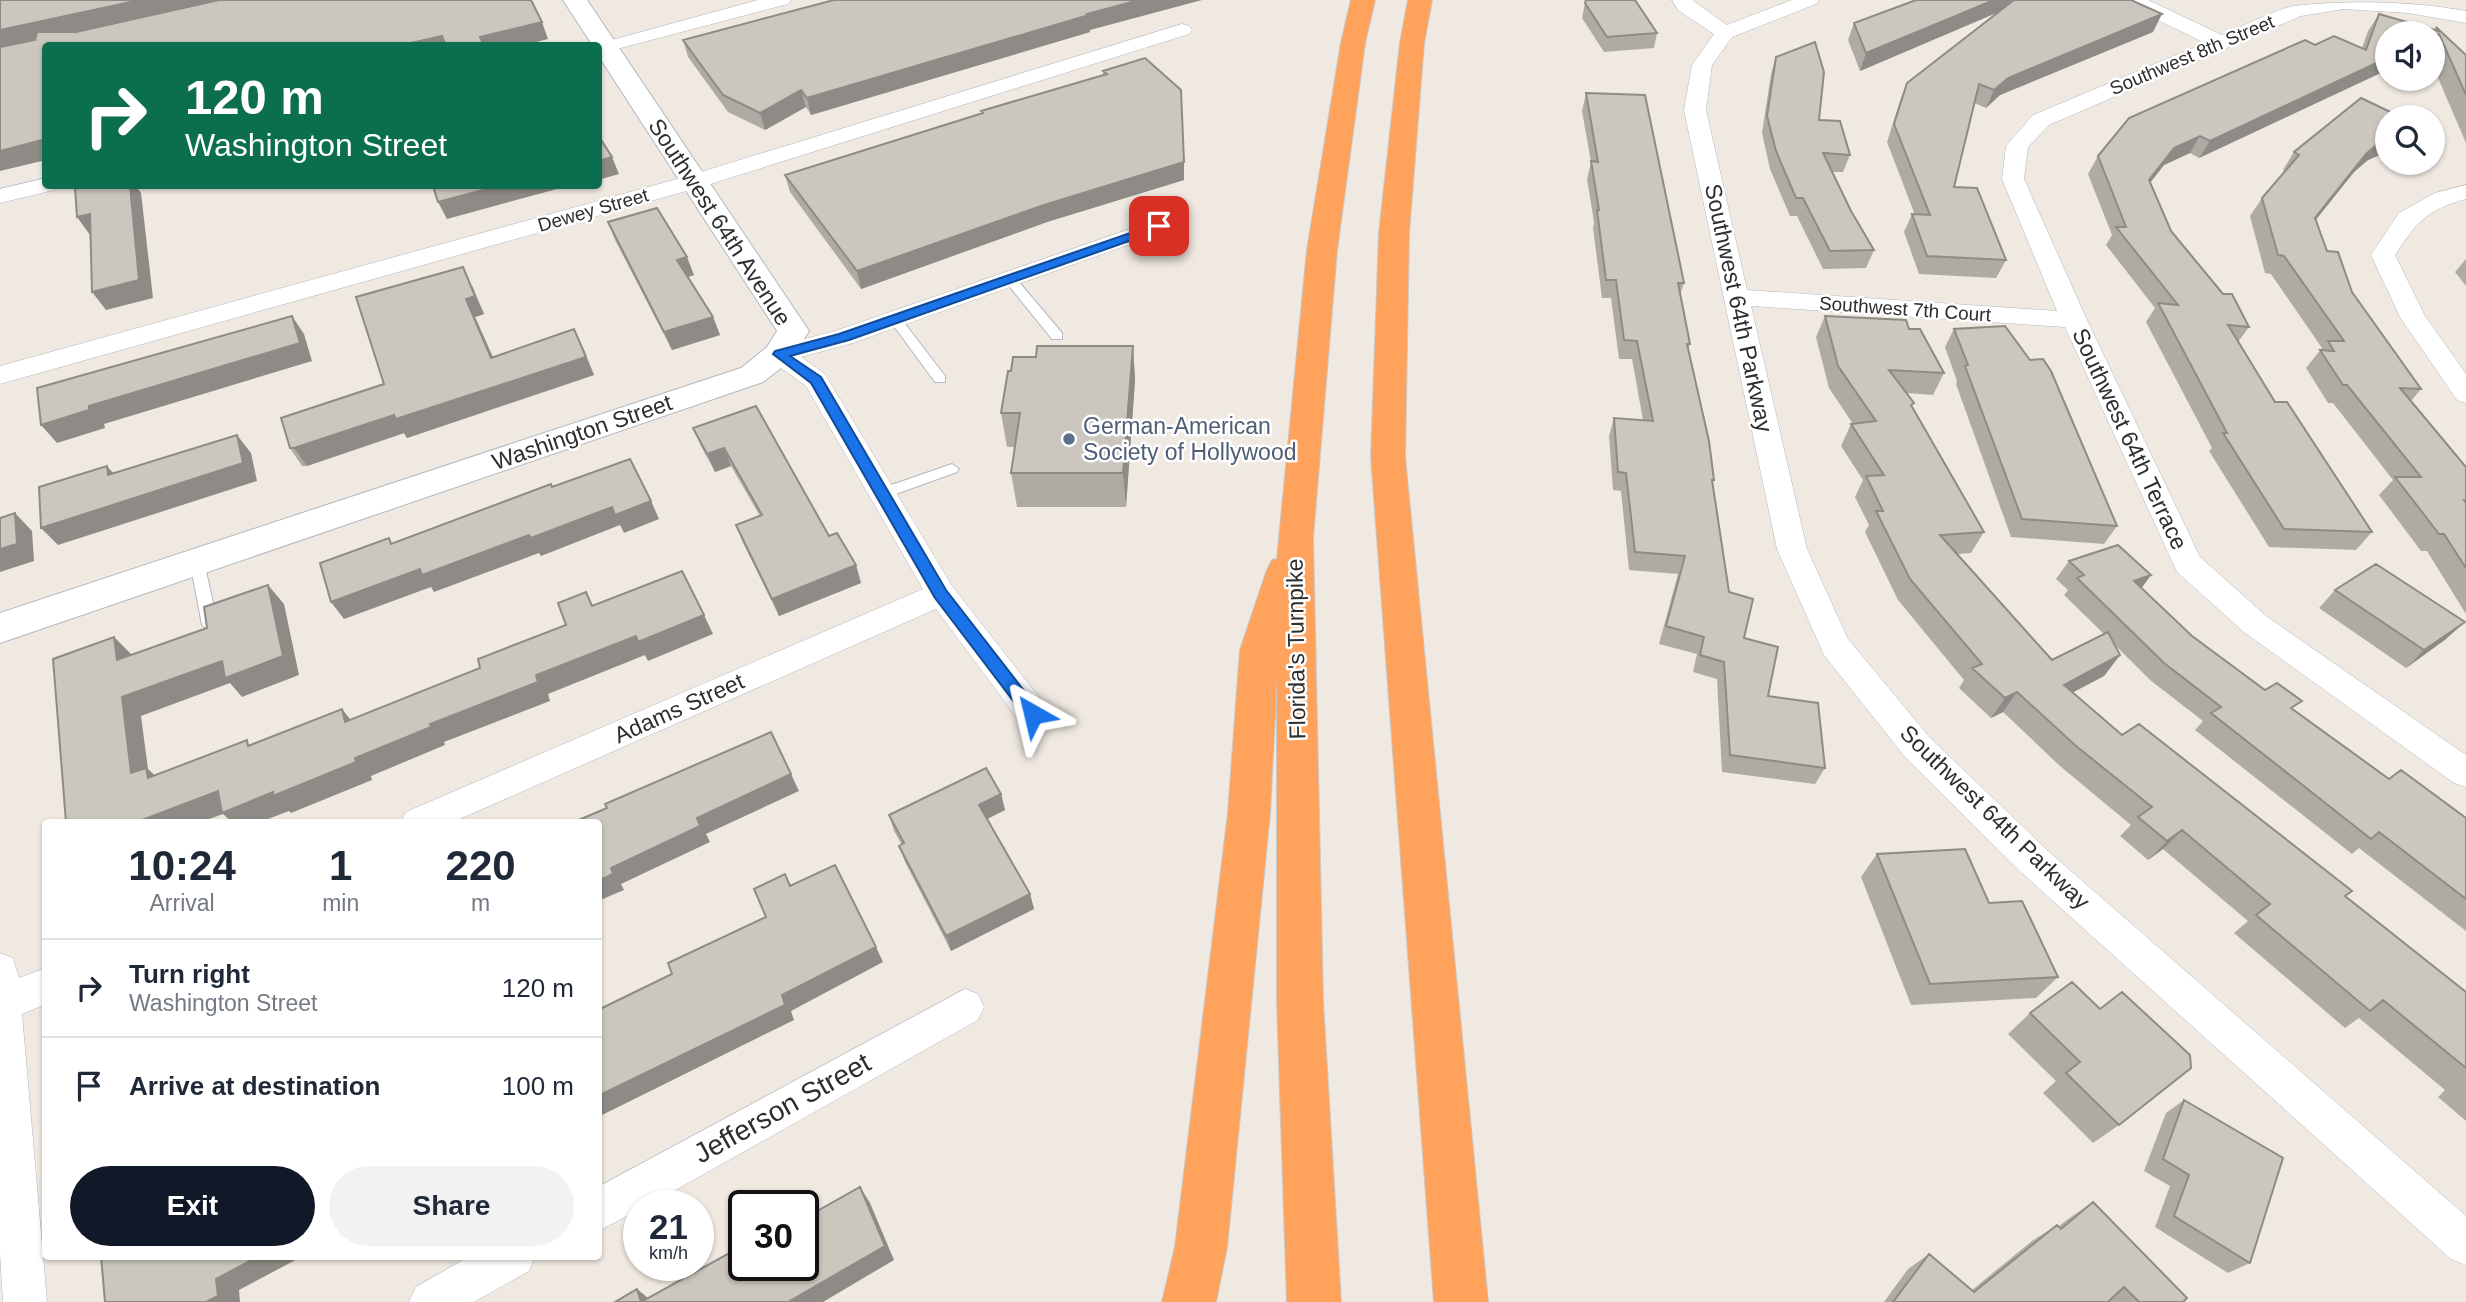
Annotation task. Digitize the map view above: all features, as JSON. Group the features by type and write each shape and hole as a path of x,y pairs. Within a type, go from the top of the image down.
{"highway":[{"name":"Florida's Turnpike","path":"1314,1302 1300,1002 1295,538 1322,250 1353,43 1363,0"},
{"path":"1420,0 1412,43 1394,233 1388,457 1461,1302"},
{"path":"1189,1302 1201,1247 1249,813 1259,650 1295,538"}],"street":[{"name":"Southwest 64th Avenue","path":"575,0 598,42"},
{"path":"602,48 781,0"},
{"path":"1682,0 1685,6 1725,33 1809,0"},
{"path":"2132,0 2220,42"},
{"name":"Southwest 8th Street","path":"2017,146 2041,120 2296,11 2344,4 2408,6 2466,17"},
{"name":"Dewey Street","path":"0,375 696,181 1182,30"},
{"name":"Southwest 64th Parkway","path":"1725,33 1702,65 1695,110 1792,549 1835,646 1917,748 2035,862 2466,1244"},
{"name":"Southwest 64th Avenue","path":"602,49 696,181 793,331 779,354 816,380 941,594 1033,714"},
{"name":"Southwest 64th Terrace","path":"2017,146 2013,178 2074,320 2188,564 2255,624 2466,773"},
{"path":"0,196 42,185"},
{"path":"2466,192 2442,198 2407,218 2383,255 2413,317 2466,394"},
{"name":"Washington Street","path":"0,628 752,374 779,354 844,337 1159,226"},
{"name":"Southwest 7th Court","path":"1736,297 2074,320"},
{"name":"Adams Street","path":"425,819 941,594"},
{"path":"25,1302 1,987 42,985"},
{"name":"Jefferson Street","path":"602,1207 965,1007"},
{"path":"431,1302 507,1260"}],"lane":[{"path":"1010,278 1057,336"},
{"path":"895,319 940,379"},
{"path":"882,494 952,469"},
{"path":"197,562 210,627"}],"building":[{"path":"0,0 140,0 0,30"},
{"path":"219,0 531,0 542,22 480,37 482,42 444,42 442,36 416,42 42,42 42,140 0,151 0,47 35,40 37,32 76,32"},
{"path":"834,0 1139,0 807,98 801,90 760,113 723,95 683,40"},
{"path":"1586,0 1635,0 1657,33 1607,37 1585,3"},
{"path":"1916,0 1994,0 1866,53 1854,23"},
{"path":"2014,0 2131,0 2162,14 2008,78 1994,90 1979,84 1954,187 1977,188 2006,260 1927,256 1912,214 1930,215 1894,124 1907,83"},
{"path":"2379,14 2403,21 2376,21"},
{"path":"2375,25 2375,64 2210,141 2200,136 2174,148 2149,180 2171,231 2223,294 2232,294 2249,327 2228,325 2275,402 2287,402 2372,532 2284,529 2223,433 2227,433 2158,303 2178,305 2116,227 2126,227 2098,156 2129,118 2305,40 2315,45 2334,36 2366,50"},
{"path":"2445,35 2466,55 2466,95 2445,48"},
{"path":"1815,42 1824,72 1819,120 1840,121 1850,155 1823,153 1851,211 1874,250 1830,251 1803,198 1796,198 1776,151 1767,116 1776,57"},
{"path":"1145,58 1181,90 1184,162 1044,205 857,271 785,175 983,113 981,111 1107,74 1103,71"},
{"path":"1586,93 1645,95 1684,283 1678,283 1690,344 1687,344 1709,441 1712,480 1729,592 1753,599 1744,638 1778,647 1768,696 1818,703 1825,768 1730,755 1724,662 1700,655 1704,637 1666,626 1685,556 1635,552 1626,473 1618,472 1614,418 1653,421 1637,341 1624,340 1616,280 1606,280 1591,161 1598,162"},
{"path":"2361,98 2376,105 2375,146 2315,218 2327,251 2338,252 2352,292 2421,389 2400,388 2466,467 2466,568 2444,534 2439,534 2395,477 2421,477 2347,385 2343,385 2320,350 2334,351 2328,341 2344,341 2284,256 2278,255 2262,198 2299,155 2294,152"},
{"path":"602,141 612,157 602,160"},
{"path":"75,189 130,189 139,280 92,292 90,214 77,217"},
{"path":"434,189 487,189 438,202"},
{"path":"657,208 687,257 677,260 713,317 664,332 608,222"},
{"path":"463,267 475,296 466,299 491,358 574,329 586,357 396,419 394,415 290,448 281,418 384,384 356,297"},
{"path":"292,316 300,343 89,406 89,410 41,425 37,388"},
{"path":"1825,316 1906,320 1909,329 1920,329 1944,373 1889,370 1914,403 1911,405 1984,532 1940,535 2052,660 2108,632 2120,655 2064,685 2122,735 2139,724 2352,891 2345,896 2466,992 2466,1068 2383,1000 2370,1011 2256,915 2270,904 2182,830 2167,841 2138,817 2152,807 2076,746 2017,692 2005,698 1972,668 1982,664 1910,579 1876,511 1883,511 1866,476 1884,475 1851,424 1876,421 1838,366"},
{"path":"2005,326 2030,360 2043,359 2051,371 2117,526 2022,519 1965,366 1968,365 1954,329"},
{"name":"German-American Society of Hollywood","path":"1037,346 1133,346 1123,473 1011,473 1020,413 1001,413 1008,371 1011,371 1013,357 1036,357"},
{"path":"756,406 829,536 837,533 856,565 772,599 736,525 762,515 724,448 707,454 693,428"},
{"path":"237,435 243,463 41,528 39,487 107,466 108,475"},
{"path":"630,459 651,501 615,515 612,507 422,575 420,569 331,602 320,563 389,538 391,544 551,484 552,487"},
{"path":"15,513 17,544 0,549 0,518"},
{"path":"2118,545 2151,575 2134,581 2192,636 2265,690 2277,683 2302,701 2291,708 2389,779 2401,770 2466,818 2466,899 2379,832 2371,839 2211,713 2221,707 2164,663 2077,578 2084,575 2069,561"},
{"path":"2376,564 2465,622 2424,650 2335,590"},
{"path":"682,571 704,615 638,642 636,636 536,675 538,682 430,724 431,727 355,758 356,762 273,796 273,792 222,813 218,791 145,819 66,819 53,659 114,637 117,660 207,628 204,607 268,585 283,656 225,678 222,661 122,697 131,773 146,768 148,778 247,740 248,746 342,709 345,722 480,668 478,659 566,625 558,603 586,592 592,606"},
{"path":"771,732 791,774 697,818 700,826 611,868 613,874 602,879 602,819 581,819 607,808 605,804"},
{"path":"986,768 1001,794 979,805 1030,894 946,936 899,846 904,843 889,815"},
{"path":"1965,849 1989,903 2022,901 2058,977 1930,984 1877,854"},
{"path":"835,865 876,947 782,995 785,1005 602,1094 602,1008 672,974 668,963 766,917 754,889 785,874 790,886"},
{"path":"2072,982 2100,1009 2122,992 2190,1055 2191,1068 2119,1125 2066,1073 2080,1062 2030,1013"},
{"path":"2184,1100 2283,1158 2250,1263 2174,1216 2189,1175 2163,1159"},
{"path":"860,1187 885,1246 788,1302 641,1302 679,1281 714,1281 714,1262 728,1254 728,1281 819,1281 819,1210"},
{"path":"2093,1202 2187,1298 2183,1302 2139,1302 2124,1287 2108,1302 1893,1302 1929,1254 1974,1292 2057,1225 2061,1229"},
{"path":"101,1260 252,1260 216,1279 218,1296 206,1302 105,1302"},
{"path":"637,1289 641,1302 615,1302"}],"place":[{"name":"German-American Society of Hollywood","path":"1069,439"}],"route":[{"path":"1033,714 941,594 816,380 779,354 844,337 1159,226"}]}
